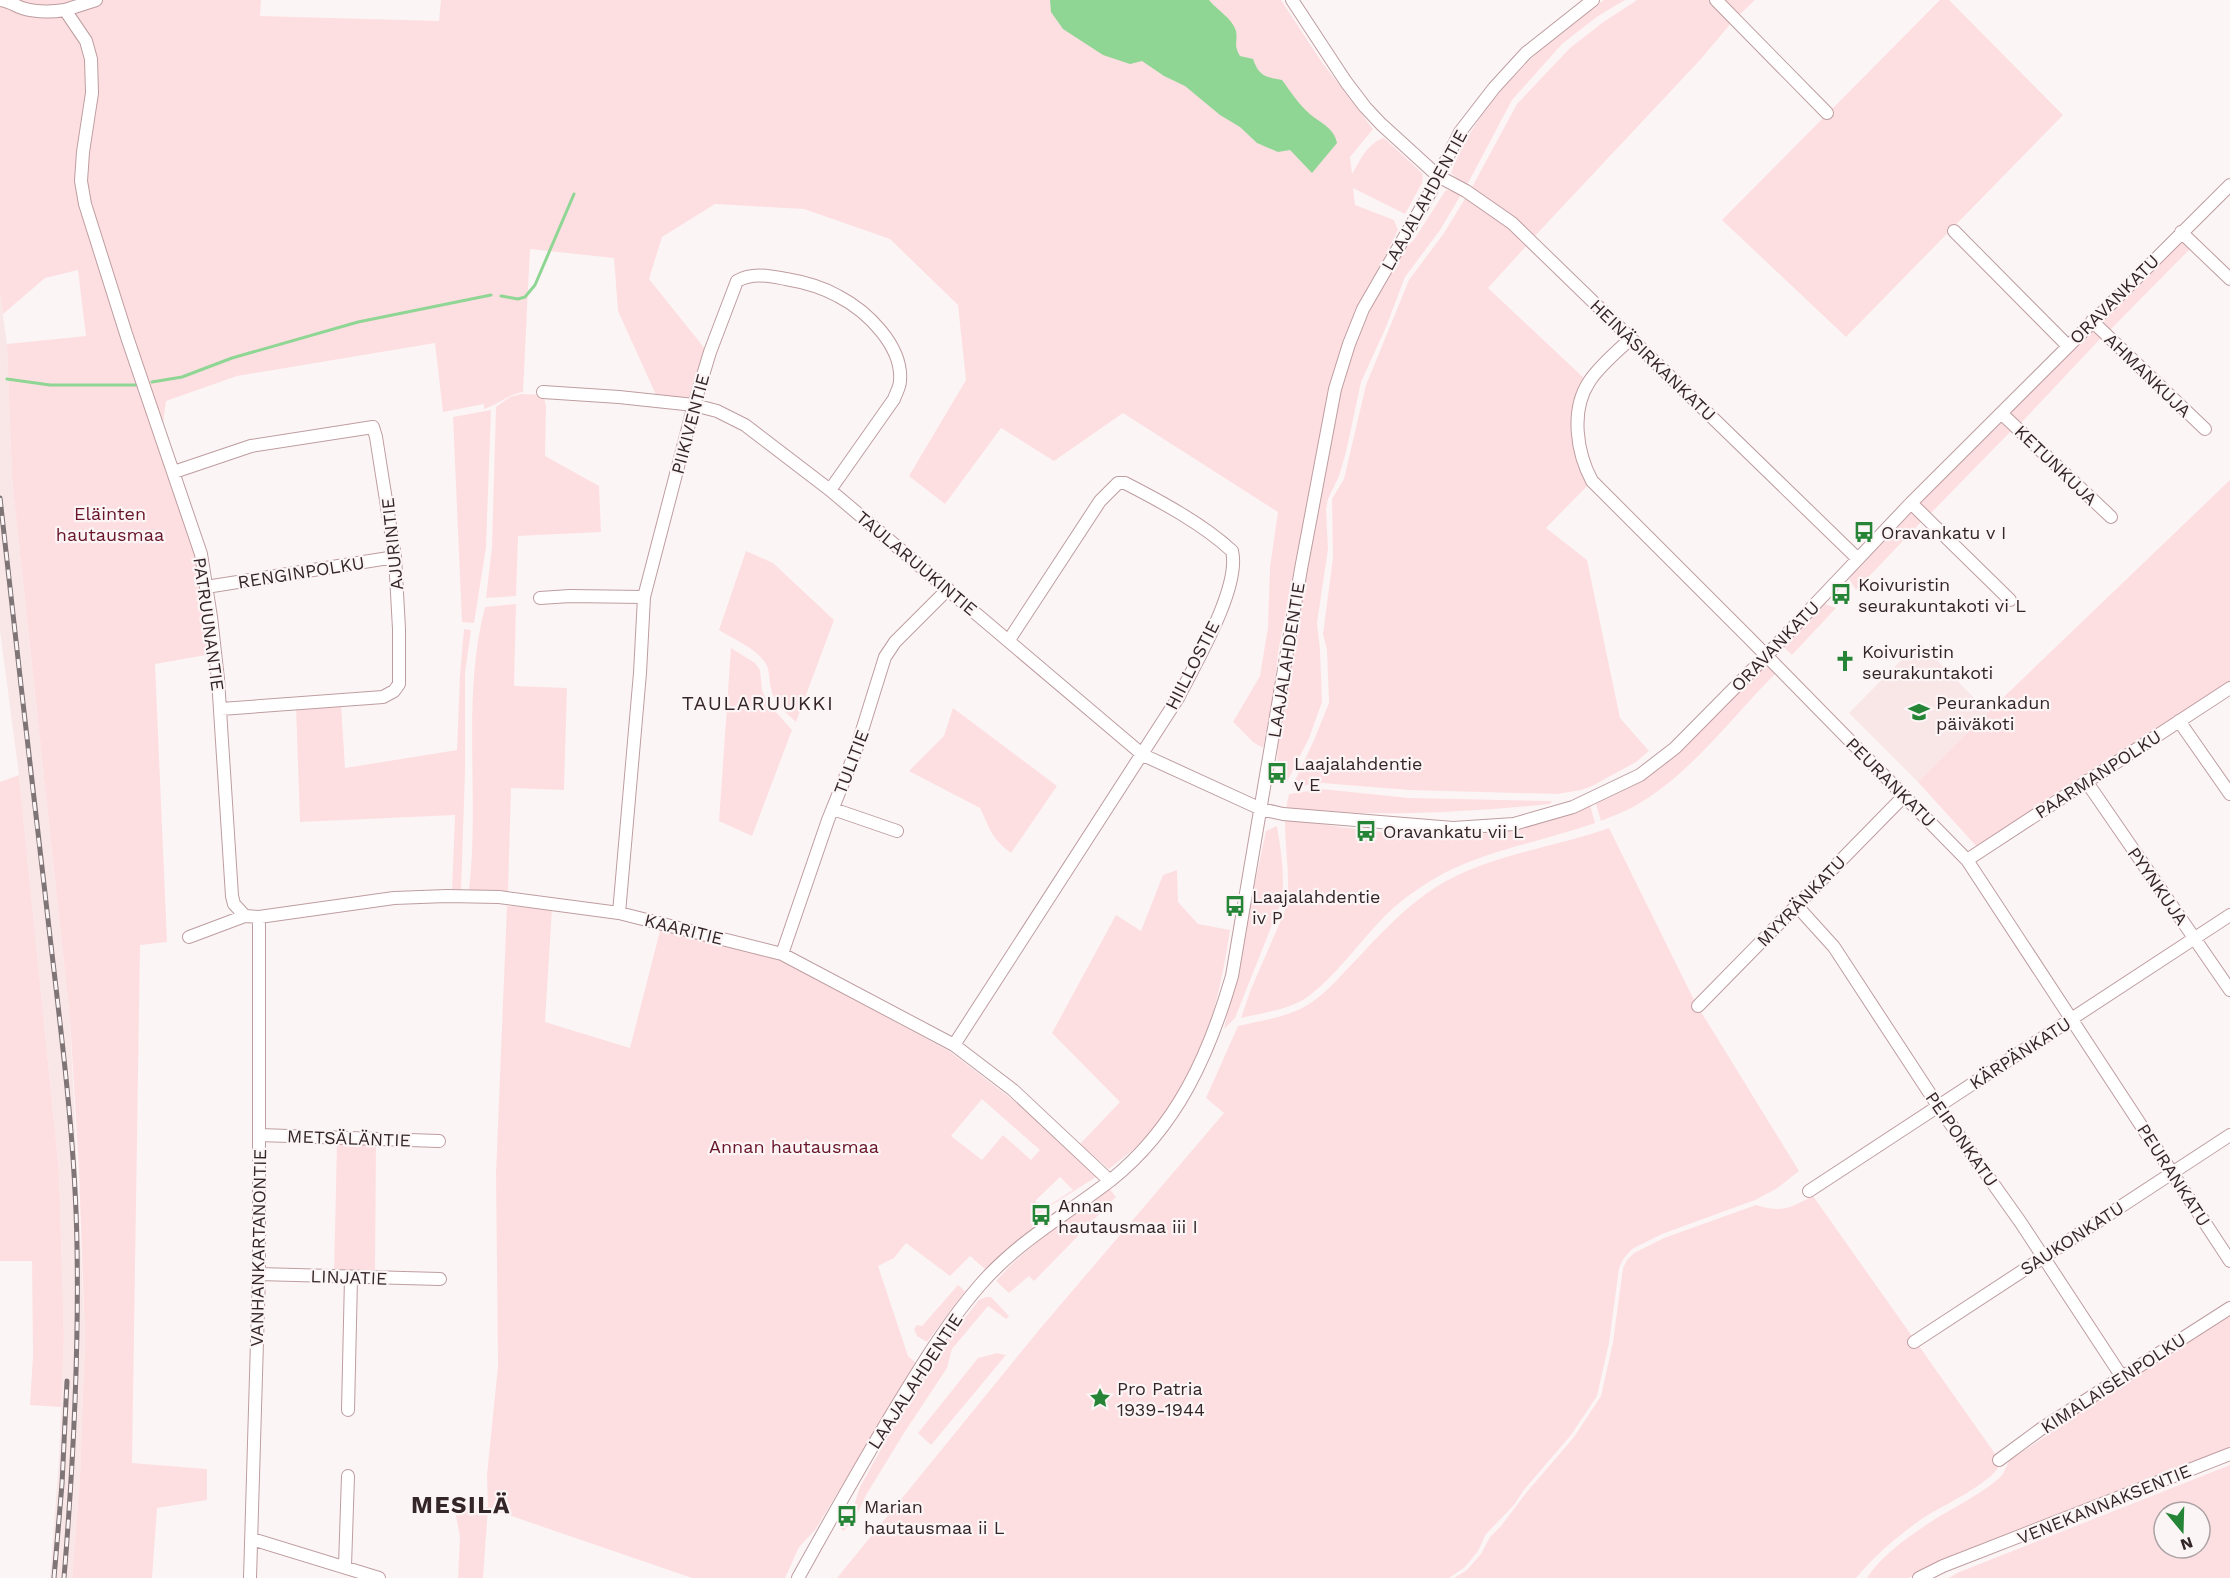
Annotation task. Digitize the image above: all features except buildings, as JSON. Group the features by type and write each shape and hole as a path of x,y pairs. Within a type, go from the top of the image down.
{"street":[{"path":"0,0 37,11 65,10 96,0"},
{"name":"HEINÄSIRKANKATU","path":"1292,0 1365,107 1438,176 1466,191 1512,223 1858,559"},
{"name":"LAAJALAHDENTIE","path":"798,1578 866,1457 930,1351 982,1282 1020,1247 1110,1181 1131,1162 1164,1127 1192,1082 1209,1046 1232,976 1300,569 1335,389 1349,344 1363,309 1431,191 1461,132 1494,88 1526,53 1593,0"},
{"path":"1716,0 1827,113"},
{"name":"PATRUUNANTIE","path":"65,10 86,41 91,58 92,93 81,181 94,237 201,554 212,617 221,709 232,896 234,904 245,916"},
{"name":"ORAVANKATU","path":"1261,809 1283,814 1453,828 1514,824 1573,807 1640,775 1675,748 1911,503 2230,185"},
{"path":"1954,231 2068,346"},
{"path":"2181,232 2230,279"},
{"name":"PIIKIVENTIE","path":"619,913 640,673 644,597 694,405 710,352 737,281 755,275 776,277 805,283 838,295 861,311 878,328 891,348 900,369 900,384 894,399 830,490"},
{"name":"AHMANKUJA","path":"2092,321 2205,429"},
{"name":"PEURANKATU","path":"1631,338 1589,382 1583,395 1579,412 1578,436 1585,468 1592,481 1967,860 2230,1261"},
{"name":"TAULARUUKINTIE","path":"543,392 694,405 717,411 745,425 830,490 1143,755 1261,809"},
{"name":"KETUNKUJA","path":"2001,413 2111,517"},
{"name":"AJURINTIE","path":"174,472 252,446 373,427 382,466 395,557 399,684 394,691 383,697 221,709"},
{"name":"HIILLOSTIE","path":"954,1045 1178,698 1206,643 1230,586 1234,558 1232,551 1221,541 1135,488 1125,483 1118,483 1100,501 1009,640"},
{"path":"1911,503 2010,600"},
{"name":"RENGINPOLKU","path":"206,587 395,557"},
{"name":"TULITIE","path":"782,954 859,743 885,657 895,642 948,589"},
{"path":"540,598 644,597"},
{"name":"PAARMANPOLKU","path":"1967,860 2230,688"},
{"path":"2179,721 2230,794"},
{"name":"PYYNKUJA","path":"2085,781 2230,990"},
{"name":"MYYRÄNKATU","path":"1698,1006 1904,796"},
{"path":"833,809 897,831"},
{"name":"KAARITIE","path":"189,936 245,916 259,917 394,898 499,897 619,913 782,954 954,1045 1013,1090 1110,1181"},
{"name":"PEIPONKATU","path":"1796,905 1834,947 1938,1106 2043,1257 2122,1377"},
{"name":"KÄRPÄNKATU","path":"1809,1191 2230,915"},
{"name":"VANHANKARTANONTIE","path":"250,1578 259,1274 259,917"},
{"name":"METSÄLÄNTIE","path":"259,1135 439,1141"},
{"name":"SAUKONKATU","path":"1914,1342 2230,1135"},
{"name":"LINJATIE","path":"259,1274 440,1279"},
{"path":"348,1410 351,1278"},
{"name":"KIMALAISENPOLKU","path":"1998,1460 2041,1428 2230,1308"},
{"name":"VENEKANNAKSENTIE","path":"1919,1578 1943,1566 2230,1454"},
{"path":"345,1566 348,1476"},
{"path":"252,1539 380,1578"},
{"name":"VENEKANNAKSENTIE","path":"1935,1578 1978,1554"}],"shaded area":[{"path":"1050,0 1209,0 1234,26 1240,56 1253,59 1263,75 1282,80 1303,107 1330,130 1337,143 1312,173 1290,150 1278,152 1257,143 1240,127 1220,115 1185,86 1164,76 1142,61 1130,64 1103,55 1063,29 1051,12"},
{"path":"0,294 7,344 12,479 70,1019 85,1338 80,1476 72,1578 50,1578 59,1460 64,1336 59,1171 19,775 0,631"},
{"name":"Peurankadun päiväkoti","path":"1919,642 1988,712 1918,782 1849,713"}],"green space":[{"name":"Eläinten hautausmaa","path":"0,0 261,0 260,16 439,21 441,0 1281,0 1321,61 1373,129 1350,157 1352,174 1369,148 1384,138 1423,174 1422,183 1405,214 1353,188 1355,205 1394,220 1398,230 1358,311 1330,388 1278,653 1273,699 1263,748 1253,742 1233,722 1260,676 1268,627 1270,567 1278,512 1123,413 1054,461 1001,428 945,504 909,476 966,380 958,305 890,239 804,209 715,204 662,237 649,279 706,350 691,400 657,397 618,311 614,258 530,249 523,392 489,407 484,409 484,404 443,412 435,343 237,376 166,401 162,432 196,555 212,654 155,664 167,942 140,945 132,1463 207,1469 207,1500 157,1508 152,1578 72,1578 80,1476 85,1338 79,1172 70,1019 12,479 7,344 86,336 78,270 45,278 3,314 0,294"},
{"path":"1604,0 1625,0 1598,16 1562,44 1512,100 1466,187 1451,173 1463,147 1495,98 1535,55"},
{"path":"1637,0 1711,0 1732,22 1700,60 1533,238 1471,189 1517,104 1570,48"},
{"path":"1716,0 1755,0 1735,19"},
{"path":"1940,0 1949,0 2063,115 1846,337 1722,220"},
{"path":"1446,190 1462,193 1440,230 1405,277 1386,327 1361,382 1346,452 1339,476 1328,499 1326,509 1328,549 1317,623 1322,702 1309,738 1287,782 1277,763 1278,746 1305,576 1340,391 1354,346 1382,285 1403,249 1413,241"},
{"path":"1466,197 1509,227 1528,244 1488,288 1586,380 1579,394 1589,484 1546,528 1587,560 1620,718 1649,751 1636,762 1592,786 1557,794 1409,790 1322,783 1292,787 1329,703 1327,650 1323,634 1333,558 1332,499 1344,479 1366,385 1409,280 1444,233"},
{"path":"2182,241 2190,249 2110,330 2101,321"},
{"path":"2094,328 2102,337 2020,424 2009,413"},
{"path":"521,394 543,395 546,406 545,456 599,486 601,532 518,536 516,596 486,598 492,547 496,407 510,397"},
{"path":"491,410 486,547 474,623 462,622 453,417"},
{"path":"2003,421 2012,430 1931,513 1920,503"},
{"path":"2230,480 2230,682 2081,777 1977,847 1918,782"},
{"path":"1912,512 1922,521 1856,590 1849,579"},
{"path":"746,551 773,563 834,620 796,722 775,699 768,669 763,660 752,650 719,630"},
{"path":"516,604 514,686 567,688 564,790 511,788 508,893 469,890 473,819 472,712 478,642 485,607"},
{"path":"1825,604 1836,608 1792,655 1784,647"},
{"path":"464,629 471,630 465,673 465,772 461,891 452,891 455,815 300,822 296,707 341,704 345,768 457,750"},
{"path":"731,648 755,663 760,670 762,690 767,702 792,730 752,836 719,821"},
{"path":"1767,662 1776,673 1692,762 1655,793 1631,808 1601,821 1596,804 1643,781 1679,752"},
{"path":"953,708 1057,786 1011,853 995,838 980,808 909,771 944,736"},
{"path":"19,775 59,1171 64,1336 61,1407 30,1405 33,1355 32,1261 0,1261 0,782"},
{"path":"1321,789 1409,798 1552,801 1550,804 1517,807 1418,813 1352,813 1286,809 1289,794"},
{"path":"1590,805 1595,823 1491,854 1432,880 1387,913 1336,971 1306,998 1283,1008 1241,1018 1287,901 1285,818 1362,830 1440,836 1517,829 1554,820"},
{"path":"1277,826 1283,872 1282,900 1235,1018 1224,1029 1266,831"},
{"path":"1609,828 1695,1002 1799,1171 1776,1189 1755,1200 1662,1234 1632,1249 1624,1258 1619,1268 1609,1343 1597,1396 1571,1435 1523,1491 1514,1505 1486,1534 1478,1551 1465,1567 1449,1578 837,1578 1039,1330 1224,1113 1206,1098 1238,1026 1286,1015 1312,1002 1329,988 1403,912 1436,887 1456,876 1498,860"},
{"path":"1177,870 1178,902 1198,924 1230,930 1221,982 1199,1054 1175,1100 1149,1135 1109,1169 1080,1144 1120,1102 1052,1033 1116,915 1141,931 1163,875"},
{"name":"Annan hautausmaa","path":"507,906 552,908 545,1022 630,1048 661,927 782,961 949,1051 1013,1100 1096,1177 1036,1215 1040,1221 986,1270 970,1256 950,1276 906,1243 894,1258 878,1266 908,1356 916,1363 815,1530 799,1547 785,1578 692,1578 488,1508 483,1578 458,1578 460,1537 455,1510 488,1507 487,1475 498,1366 496,1173","holes":["982,1099 1040,1150 1031,1160 1003,1135 982,1160 951,1136","1060,1177 1073,1190 1043,1209 1035,1201"]},
{"path":"337,1143 376,1144 375,1274 334,1273"},
{"path":"1108,1187 1116,1197 1034,1281 1029,1276 1009,1293 996,1281 1035,1243"},
{"path":"1813,1196 1996,1455 2000,1465 1995,1472 1976,1487 1905,1531 1879,1553 1856,1578 1454,1578 1467,1570 1481,1554 1490,1537 1574,1437 1601,1396 1613,1342 1623,1268 1627,1260 1634,1253 1664,1238 1756,1205 1773,1209 1786,1208"},
{"path":"958,1285 965,1291 927,1342 917,1336 914,1329 917,1325 922,1326"},
{"path":"991,1297 1009,1316 1006,1319 988,1306 952,1349 947,1368 866,1495 857,1515 844,1531 841,1529 851,1515 860,1487 887,1438 946,1342 979,1300"},
{"path":"2230,1316 2230,1447 1952,1556 1909,1578 1867,1578 1887,1555 1904,1541 1997,1480 2003,1474 2009,1461 2121,1385"},
{"path":"997,1353 1006,1355 931,1445 918,1433 978,1358"},
{"path":"2230,1465 2230,1578 1949,1578 1957,1573"}],"waterway":[{"path":"501,296 518,299 525,297 535,285 574,194"},
{"path":"152,382 182,377 232,358 358,322 491,295"},
{"path":"7,379 50,385 136,385"}],"railway":[{"path":"0,498 60,1025 76,1202 76,1371 73,1454 64,1578"},
{"path":"54,1578 67,1381"}],"place":[{"name":"Oravankatu v I","path":"1864,532"},
{"name":"Koivuristin seurakuntakoti vi L","path":"1841,594"},
{"name":"Koivuristin seurakuntakoti","path":"1845,661"},
{"name":"Peurankadun päiväkoti","path":"1919,712"},
{"name":"Laajalahdentie v E","path":"1277,773"},
{"name":"Oravankatu vii L","path":"1366,831"},
{"name":"Laajalahdentie iv P","path":"1235,906"},
{"name":"Annan hautausmaa iii I","path":"1041,1215"},
{"name":"Pro Patria 1939-1944","path":"1100,1398"},
{"name":"Marian hautausmaa ii L","path":"847,1516"}],"district":[{"name":"TAULARUUKKI","path":"758,703"},
{"name":"MESILÄ","path":"461,1505"}]}
